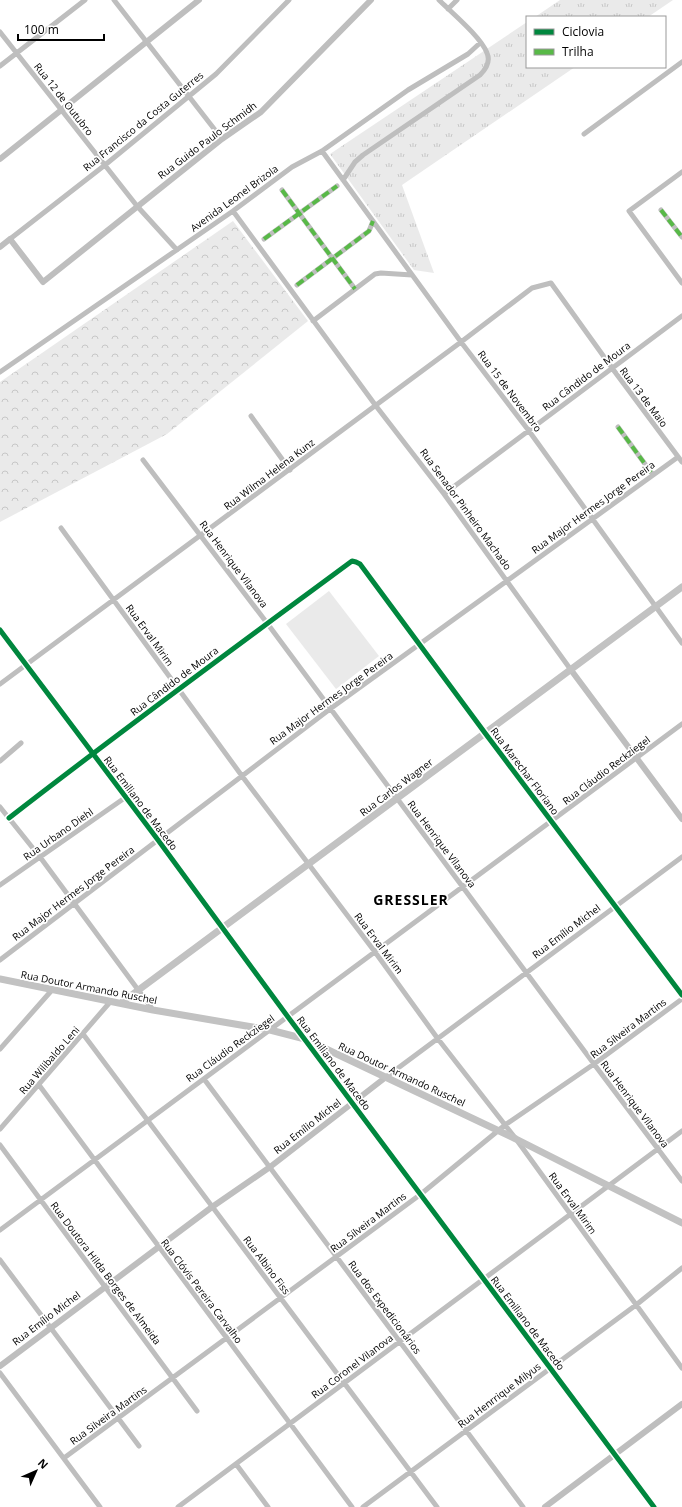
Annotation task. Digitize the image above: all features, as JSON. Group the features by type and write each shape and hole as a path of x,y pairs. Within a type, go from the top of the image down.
{"main road":[{"name":"Rua Carlos Wagner","path":"121,1003 682,587"},
{"name":"Rua Doutor Armando Ruschel","path":"0,979 153,1010 270,1030 305,1039 516,1139 682,1223"}],"street":[{"path":"0,66 85,0"},
{"path":"114,0 222,139"},
{"path":"0,159 199,0"},
{"name":"Rua Francisco da Costa Guterres","path":"0,247 105,165 216,74 289,0"},
{"name":"Rua Guido Paulo Schmidh","path":"10,239 43,282 222,139 248,122 260,112 371,0"},
{"path":"343,180 355,162 363,155 480,75 487,68 488,54 468,28 439,0"},
{"path":"448,9 457,0"},
{"name":"Rua 12 de Outubro","path":"0,32 137,206 177,250"},
{"name":"Avenida Leonel Brizola","path":"0,372 233,211 292,167 322,151 408,90 468,54 480,43"},
{"path":"584,134 682,62"},
{"name":"Rua 15 de Novembro","path":"322,151 461,342 529,431 682,643"},
{"path":"682,172 628,211 682,283"},
{"path":"264,239 337,186"},
{"path":"282,190 354,289"},
{"path":"661,210 682,237"},
{"name":"Rua Senador Pinheiro Machado","path":"233,211 376,406 444,494 571,670 682,819"},
{"path":"297,285 370,231 373,221"},
{"path":"313,321 375,274 412,275"},
{"name":"Rua Wilma Helena Kunz","path":"0,684 376,406 532,288 551,283"},
{"name":"Rua 13 de Maio","path":"551,283 682,462"},
{"name":"Rua Cândido de Moura","path":"444,494 682,316"},
{"path":"251,416 290,470"},
{"path":"618,427 653,475"},
{"name":"Rua Major Hermes Jorge Pereira","path":"0,960 330,709 678,457"},
{"name":"Rua Henrique Vilanova","path":"143,460 267,623 682,1181"},
{"name":"Rua Erval Mirim","path":"61,528 308,865 375,952 438,1039 516,1139 682,1368"},
{"name":"Rua Cândido de Moura","path":"9,818 178,689 352,561"},
{"name":"Rua Marechar Floriano","path":"352,561 360,564 485,734 682,995"},
{"name":"Rua Emiliano de Macedo","path":"0,630 654,1507"},
{"name":"Rua Cláudio Reckziegel","path":"0,1230 682,724"},
{"path":"0,761 21,743"},
{"name":"Rua Urbano Diehl","path":"0,885 126,797"},
{"path":"0,807 40,856 153,1010"},
{"name":"Rua Emílio Michel","path":"0,1366 212,1207 270,1167 386,1077 682,857"},
{"path":"0,1049 52,990"},
{"name":"Rua Silveira Martins","path":"64,1458 421,1194 505,1125 594,1064 682,999"},
{"name":"Rua Wilibaldo Leni","path":"0,1129 84,1034 111,1001"},
{"name":"Rua Albino Fiss","path":"84,1034 436,1507"},
{"name":"Rua dos Expedicionários","path":"204,1079 523,1507"},
{"name":"Rua Clóvis Pereira Carvalho","path":"39,1085 352,1507"},
{"name":"Rua Coronel Vilanova","path":"182,1506 682,1131"},
{"name":"Rua Doutora Hilda Borges de Almeida","path":"0,1145 197,1411"},
{"path":"0,1260 139,1446"},
{"name":"Rua Henrrique Milyus","path":"363,1507 636,1305 682,1268"},
{"path":"0,1373 100,1507"},
{"path":"546,1507 682,1404"},
{"path":"236,1464 268,1507"}],"green space":[{"path":"560,0 673,0 649,16 536,16"},
{"path":"526,23 526,68 574,68 402,185 434,273 414,270 330,154"},
{"path":"233,221 308,321 167,434 0,522 0,382"},
{"path":"329,591 379,656 336,689 286,624"}],"marked path":[{"path":"264,239 337,186"},
{"path":"282,190 355,289"},
{"path":"661,210 682,237"},
{"path":"297,285 369,231 373,221"},
{"path":"618,427 653,475"}],"cycle path":[{"path":"9,818 137,720 352,561 356,562 360,564 682,995"},
{"path":"0,630 654,1507"}],"district":[{"name":"GRESSLER","path":"411,900"}]}
